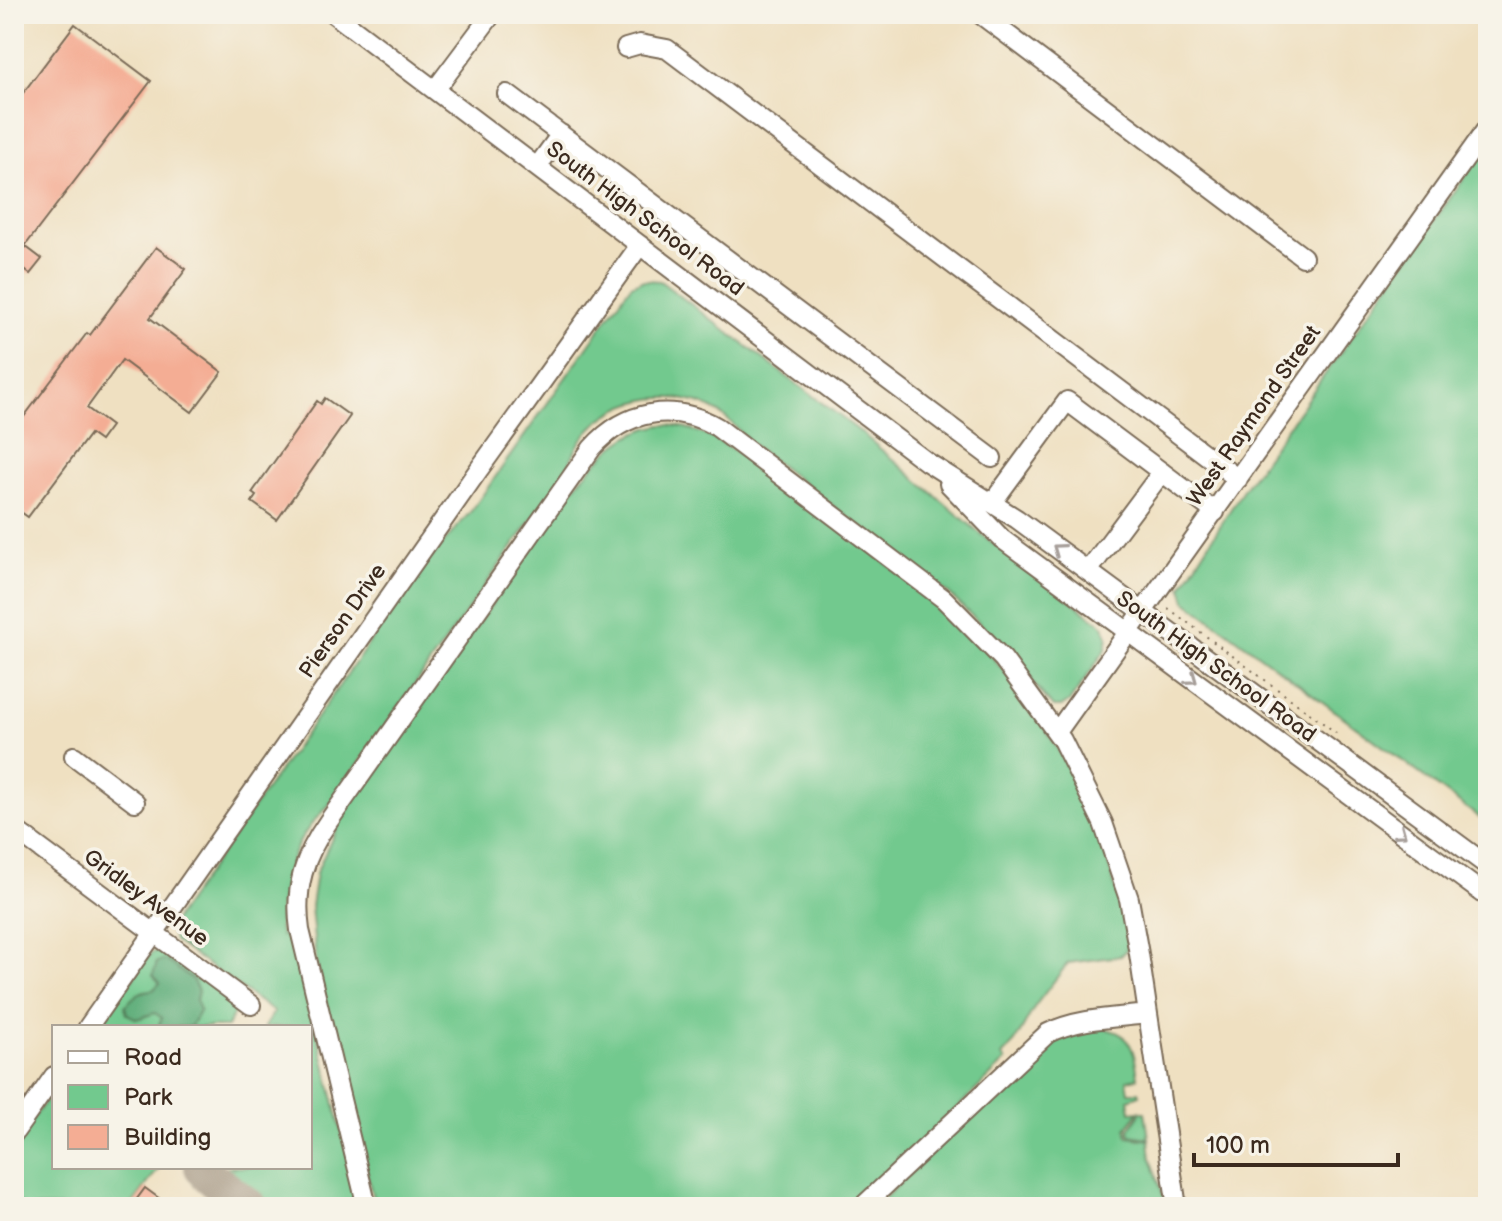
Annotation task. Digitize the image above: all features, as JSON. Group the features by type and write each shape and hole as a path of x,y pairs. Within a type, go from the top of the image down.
{"street":[{"name":"South High School Road","path":"334,14 927,462 992,503 1088,571 1149,605 1488,866"},
{"path":"435,90 492,14"},
{"path":"980,14 1303,257"},
{"path":"626,48 640,44 667,49 1238,479"},
{"path":"507,94 992,458"},
{"name":"West Raymond Street","path":"1057,732 1488,127"},
{"path":"537,167 561,134"},
{"name":"Pierson Drive","path":"89,1025 640,245"},
{"path":"992,503 1067,401 1215,512"},
{"path":"367,1207 300,930 298,894 304,865 316,839 584,459 611,429 638,416 667,412 697,417 717,427 944,599 990,643 1057,732 1093,799 1129,899 1177,1207"},
{"name":"South High School Road","path":"927,462 1002,539 1488,897"},
{"path":"1088,571 1162,472"},
{"path":"74,756 135,802"},
{"name":"Gridley Avenue","path":"14,829 251,1005"},
{"path":"862,1207 1048,1033 1063,1026 1148,1014"},
{"path":"14,1133 52,1079"}],"path":[{"path":"1149,605 1349,742"}],"green space":[{"path":"1488,145 1488,824 1186,601 1182,587 1242,491"},
{"path":"644,280 660,281 858,430 981,534 1102,624 1108,636 1106,649 1070,701 1061,707 1053,707 1000,643 949,594 749,442 718,412 695,402 659,398 624,406 608,415 582,439 565,473 330,804 304,834 294,854 281,903 281,936 288,933 306,986 360,1207 269,1207 222,1169 312,1169 312,1025 265,1025 274,1012 174,941 172,923 422,568 472,510 631,285"},
{"path":"662,425 699,433 755,464 933,600 1003,669 1030,704 1074,780 1107,861 1130,946 1120,956 1068,963 1035,1006 1015,1042 1002,1056 1006,1061 854,1207 375,1207 316,962 311,906 316,873 344,812 580,480 607,452 626,438"},
{"path":"163,950 231,996 235,1011 228,1025 99,1025 151,953"},
{"path":"165,960 192,979 198,991 196,1000 200,1010 191,1025 159,1025 162,1018 155,1013 137,1019 127,1014 125,1006 131,999 141,992 153,990 160,983 153,975 157,962"},
{"path":"1092,1028 1122,1035 1131,1048 1138,1078 1127,1080 1129,1092 1139,1092 1140,1095 1129,1099 1131,1112 1139,1111 1126,1128 1128,1137 1149,1140 1151,1158 1167,1207 875,1207 1041,1048 1063,1034"},
{"path":"52,1092 52,1169 158,1169 130,1207 26,1207 14,1198 14,1146"},
{"path":"1141,1112 1145,1112 1149,1138 1130,1135 1129,1129"}],"building":[{"path":"75,24 151,81 25,246 42,259 30,274 14,262 14,105"},
{"path":"156,247 186,269 150,318 222,372 192,412 122,360 87,408 111,426 100,441 90,434 28,517 14,507 14,430"},
{"path":"325,398 350,416 277,520 252,502 256,496 252,493 317,401 321,404"},
{"path":"145,1188 171,1207 131,1207"}],"taxiway":[{"path":"204,1169 250,1207"}]}
